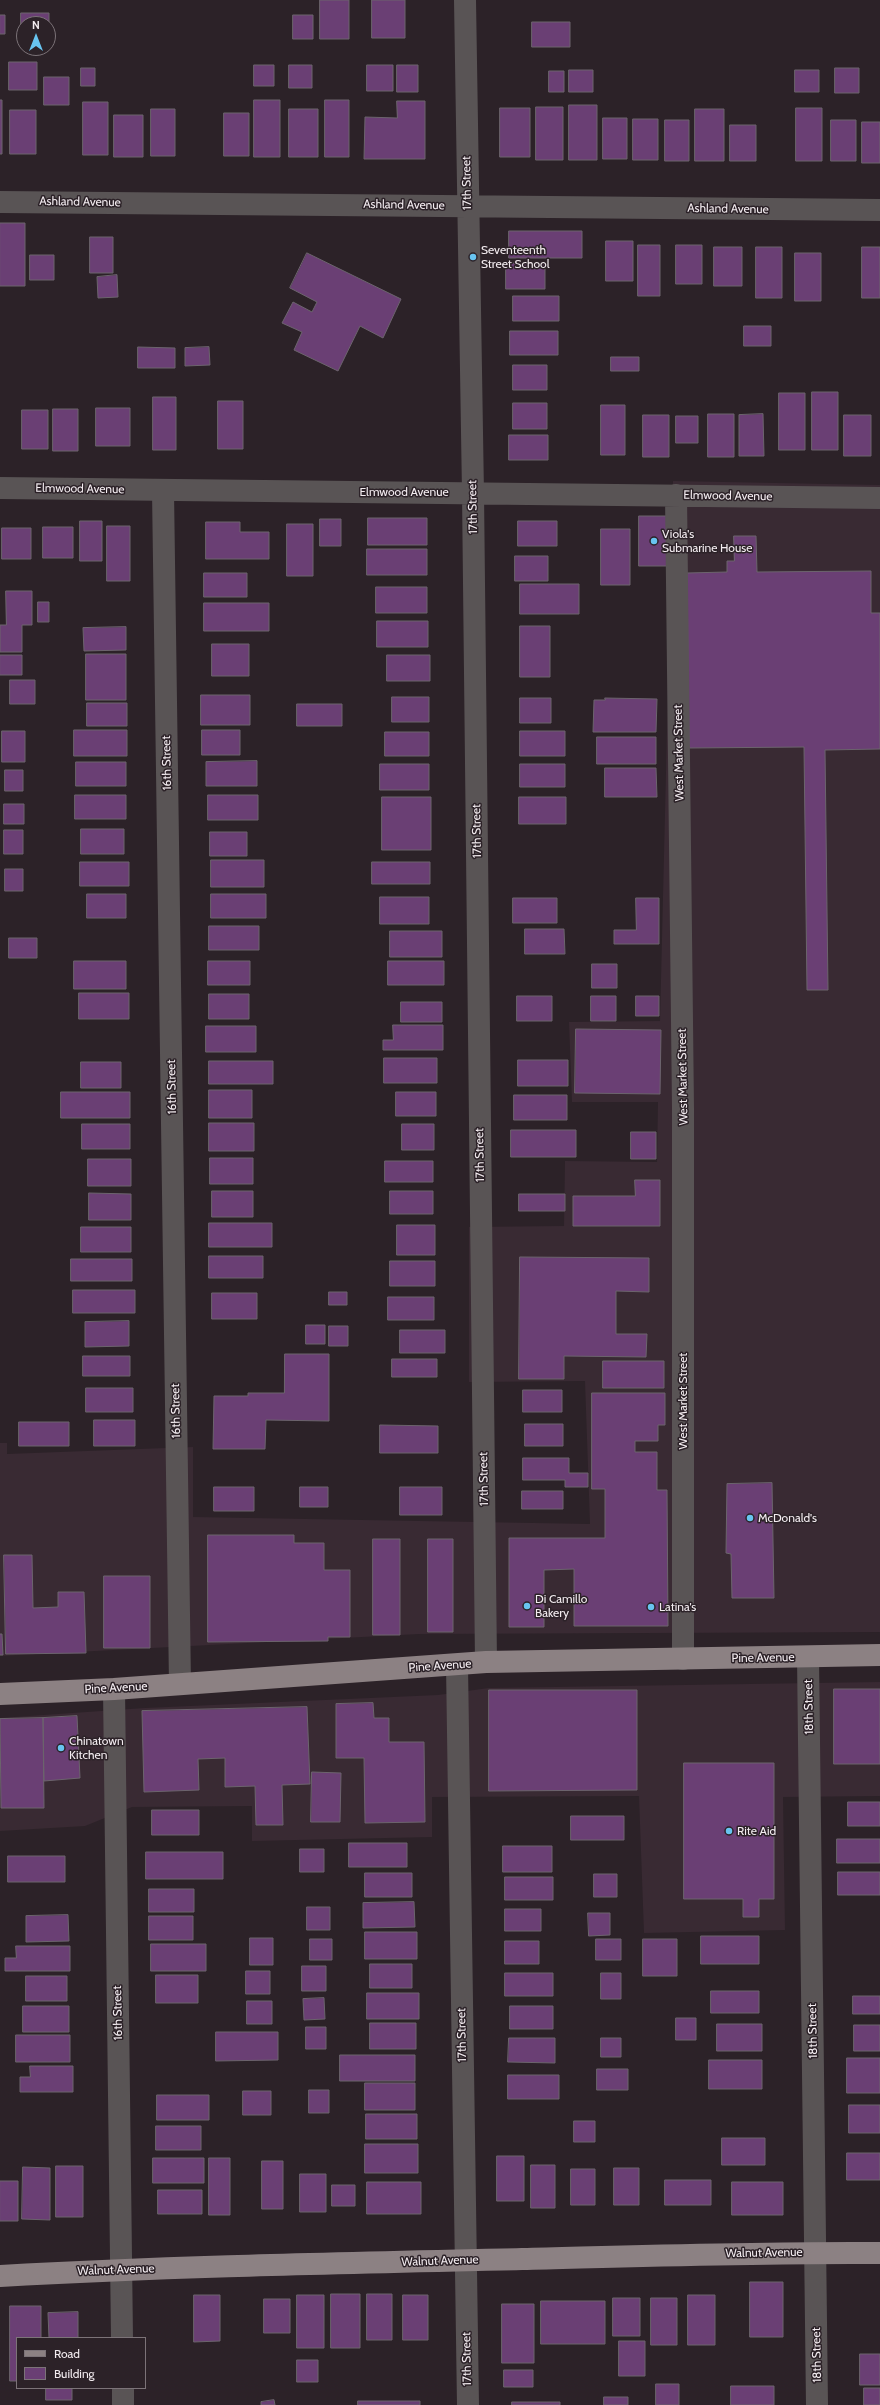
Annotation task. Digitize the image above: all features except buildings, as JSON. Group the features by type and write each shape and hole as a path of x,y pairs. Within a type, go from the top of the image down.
{"main road":[{"name":"Pine Avenue","path":"0,1694 114,1689 486,1662 880,1655"},
{"name":"Walnut Avenue","path":"0,2276 121,2269 465,2260 815,2252 880,2253"}],"street":[{"name":"17th Street","path":"465,0 474,493 486,1662"},
{"name":"Ashland Avenue","path":"0,202 880,210"},
{"name":"Elmwood Avenue","path":"0,488 880,498"},
{"name":"16th Street","path":"163,491 180,1684"},
{"name":"West Market Street","path":"676,495 683,1109 683,1659"},
{"name":"18th Street","path":"808,1657 817,2405"},
{"name":"17th Street","path":"457,1665 468,2405"},
{"name":"16th Street","path":"114,1689 122,2337"},
{"path":"123,2389 123,2405"}],"shaded area":[{"path":"673,481 880,485 880,1632 419,1634 0,1656 0,1443 7,1443 7,1454 193,1447 193,1517 590,1524 585,1381 469,1382 469,1227 564,1226 565,1161 657,1162 658,1102 572,1102 569,1022 660,1021"},
{"path":"880,1682 880,1796 783,1797 785,1930 644,1933 639,1796 432,1797 432,1837 252,1841 252,1806 132,1807 85,1826 0,1831 0,1718 145,1708 438,1695 489,1688"}],"place":[{"name":"Seventeenth Street School","path":"473,257"},
{"name":"Viola's Submarine House","path":"654,541"},
{"name":"McDonald's","path":"750,1518"},
{"name":"Di Camillo Bakery","path":"527,1606"},
{"name":"Latina's","path":"651,1607"},
{"name":"Chinatown Kitchen","path":"61,1748"},
{"name":"Rite Aid","path":"729,1831"}]}
